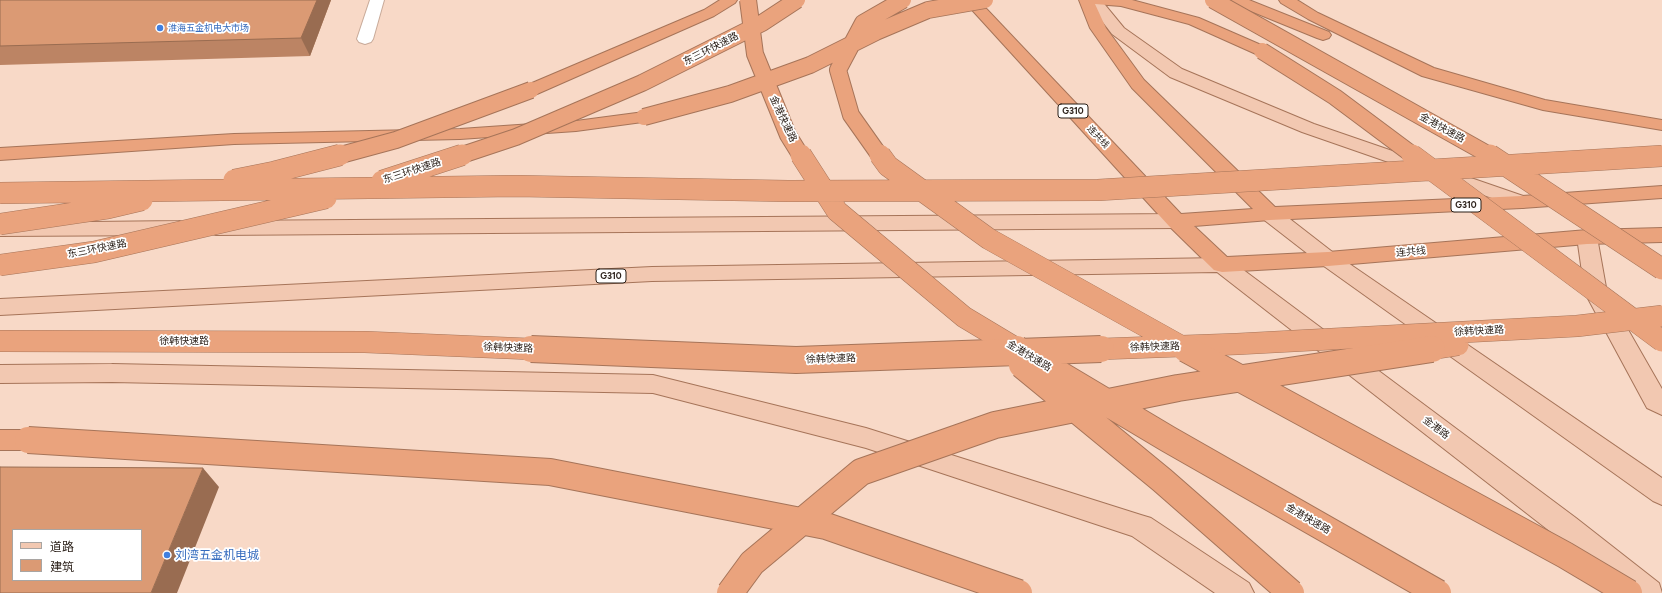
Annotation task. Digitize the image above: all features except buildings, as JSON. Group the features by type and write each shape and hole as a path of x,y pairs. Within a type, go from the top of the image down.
{"highway":[{"path":"0,224 108,208 274,172 396,140 531,90 709,13 730,0"},
{"name":"金港快速路","path":"748,0 755,54 788,135 837,211 964,317 1168,440 1438,593"},
{"name":"东三环快速路","path":"0,265 94,252 346,193 516,137 642,83 762,23 797,0"},
{"path":"903,0 863,23 838,70 851,115 888,166 990,239 1162,336 1565,555 1629,593"},
{"name":"连共线","path":"970,0 1176,221 1222,265 1328,259 1587,238 1662,235"},
{"path":"0,154 234,139 460,134 576,126 644,117 730,94 810,65 876,32 928,10 985,0"},
{"path":"1086,0 1098,28 1138,84 1270,214"},
{"path":"1098,0 1122,2 1194,20 1262,51 1335,97 1423,160 1662,341"},
{"name":"金港快速路","path":"1213,0 1501,161 1662,269"},
{"path":"1236,0 1328,37 1428,72 1543,106 1662,125"},
{"path":"1286,0 1314,16 1428,72"},
{"path":"0,193 516,186 788,191 1098,190 1662,156"},
{"name":"G310","path":"1176,221 1270,214 1522,202 1662,192"},
{"name":"徐韩快速路","path":"0,341 365,342 796,360 1237,344 1577,326 1662,316"},
{"path":"964,317 1162,480 1291,593"},
{"path":"730,593 752,563 861,472 995,425 1178,388 1577,326"},
{"path":"0,440 550,472 826,526 1019,593"}],"main road":[{"path":"1093,0 1118,31 1176,73 1308,128 1522,202"},
{"path":"1270,214 1328,259 1662,493"},
{"path":"0,230 411,225 1099,223 1176,221"},
{"path":"1587,238 1596,293 1656,400 1662,405"},
{"name":"G310","path":"0,307 652,274 1222,265"},
{"name":"金港路","path":"1222,265 1566,527 1649,593"},
{"path":"0,374 112,373 653,384 866,438 1141,527 1239,593"}],"street":[{"path":"365,39 377,0"}],"place":[{"name":"淮海五金机电大市场","path":"160,28"},
{"name":"刘湾五金机电城","path":"167,555"}]}
